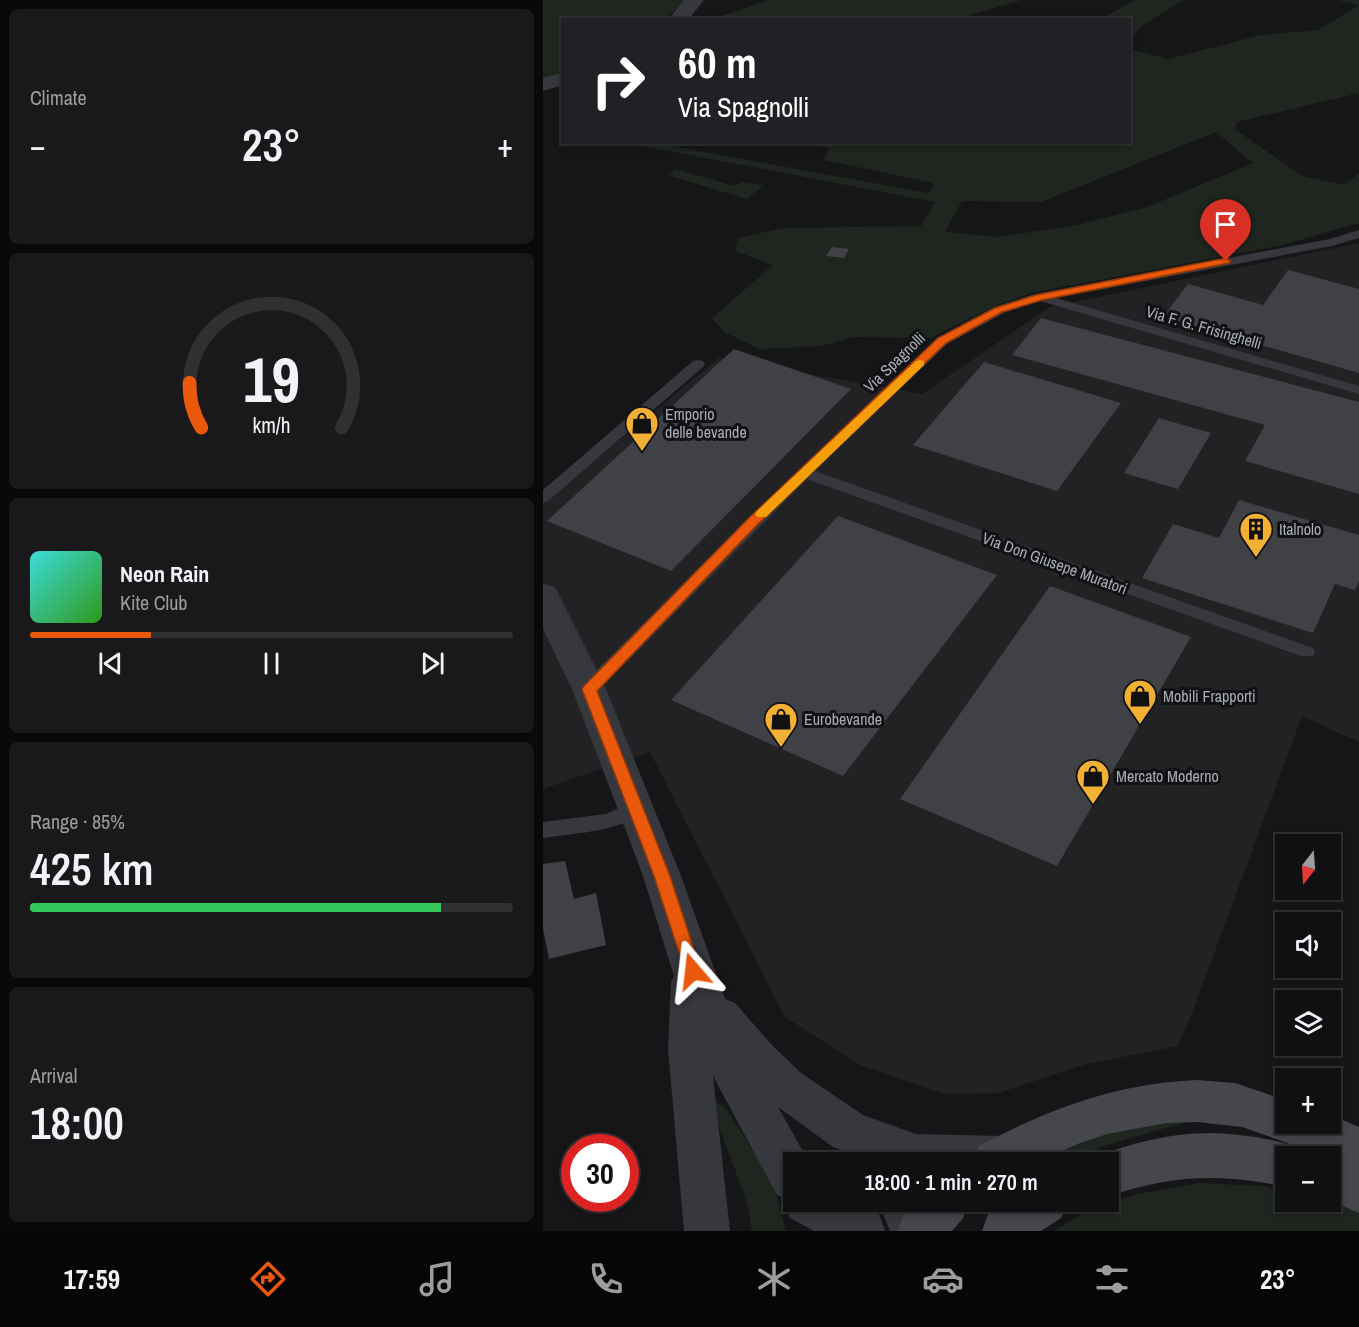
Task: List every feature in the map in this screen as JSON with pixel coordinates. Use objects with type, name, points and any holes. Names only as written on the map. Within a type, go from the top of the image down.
[{"type":"street","points":[[679,18],[694,0]]},
{"type":"street","points":[[543,85],[561,79]]},
{"type":"street","points":[[543,595],[589,689],[662,876],[693,971],[736,1078],[783,1158]]},
{"type":"street","points":[[693,971],[712,1006],[757,1059],[786,1087],[849,1132],[903,1152]]},
{"type":"street","points":[[693,971],[689,1049],[707,1231]]},
{"type":"street","points":[[1016,1152],[1083,1120],[1155,1103],[1230,1103],[1275,1118]]},
{"type":"street","points":[[838,1125],[861,1152]]},
{"type":"street","points":[[1325,1134],[1359,1150]]},
{"type":"street","points":[[1119,1171],[1166,1158],[1192,1156],[1226,1155],[1275,1163]]},
{"type":"street","points":[[1341,1182],[1359,1190]]},
{"type":"street","points":[[809,1212],[816,1231]]},
{"type":"street","points":[[825,1212],[862,1231]]},
{"type":"street","points":[[908,1212],[913,1231]]},
{"type":"street","points":[[921,1231],[938,1212]]},
{"type":"lane","name":"Via Spagnolli","points":[[589,689],[753,522],[942,340],[999,310],[1040,297],[1332,242],[1359,234]]},
{"type":"lane","name":"Via F. G. Frisinghelli","points":[[1040,297],[1359,390]]},
{"type":"lane","points":[[543,498],[698,364]]},
{"type":"lane","name":"Via Don Giusepe Muratori","points":[[804,473],[1307,652]]},
{"type":"lane","points":[[543,830],[609,821],[636,807]]},
{"type":"shaded area","points":[[543,0],[685,0],[667,18],[561,18],[561,71],[543,79]]},
{"type":"shaded area","points":[[769,0],[1021,0],[960,18],[716,18]]},
{"type":"shaded area","points":[[1135,0],[1183,0],[1139,28],[1131,40],[1131,18],[1103,18]]},
{"type":"shaded area","points":[[1338,0],[1359,0],[1359,5]]},
{"type":"shaded area","points":[[1359,5],[1359,93],[1237,122],[1235,129],[1302,176],[1345,185],[1359,173],[1359,223],[1282,245],[1031,293],[993,307],[931,338],[853,337],[822,346],[760,349],[724,332],[712,318],[773,265],[735,251],[738,238],[783,228],[921,226],[935,202],[632,144],[660,144],[929,193],[934,183],[823,160],[830,148],[811,144],[1131,144],[1131,49],[1168,59],[1261,35],[1318,30]],"holes":[[[1216,132],[1253,163],[1147,207],[1077,225],[997,237],[945,232],[962,201],[1041,202]]]},
{"type":"shaded area","points":[[676,169],[734,186],[742,182],[763,185],[747,199],[667,175]]},
{"type":"shaded area","points":[[1359,243],[1359,742],[1302,716],[1178,1046],[1086,1064],[998,1093],[944,1094],[860,1065],[785,1017],[650,752],[543,789],[543,503],[719,358],[922,394],[1050,307]]},
{"type":"shaded area","points":[[711,1099],[726,1108],[773,1183],[786,1231],[752,1231],[745,1198]]},
{"type":"shaded area","points":[[1201,1118],[1106,1145],[1091,1152],[1056,1152],[1097,1131]]},
{"type":"shaded area","points":[[1199,1183],[1263,1186],[1275,1189],[1275,1212],[1341,1212],[1341,1206],[1350,1208],[1359,1212],[1359,1231],[1053,1231],[1087,1212],[1119,1212],[1119,1200],[1138,1194]]},
{"type":"building","points":[[832,247],[849,249],[844,258],[826,256]]},
{"type":"building","points":[[1288,270],[1359,289],[1359,373],[1163,317],[1188,284],[1263,305]]},
{"type":"building","points":[[1041,318],[1359,402],[1359,494],[1245,461],[1265,425],[1012,355]]},
{"type":"building","points":[[734,349],[851,389],[671,571],[547,521]]},
{"type":"building","points":[[984,362],[1121,403],[1057,491],[913,445]]},
{"type":"building","points":[[1159,418],[1211,433],[1178,489],[1124,473]]},
{"type":"building","name":"Italnolo","points":[[1239,500],[1359,535],[1359,581],[1355,590],[1335,584],[1313,633],[1142,578],[1173,524],[1219,538]]},
{"type":"building","points":[[838,516],[997,575],[843,776],[671,700]]},
{"type":"building","points":[[1050,586],[1191,637],[1057,866],[900,799]]},
{"type":"building","points":[[565,861],[574,899],[596,893],[606,945],[549,959],[543,928],[543,864]]},
{"type":"slow traffic","points":[[761,514],[920,363]]},
{"type":"place","name":"Emporio delle bevande","points":[[642,452]]},
{"type":"place","name":"Italnolo","points":[[1256,558]]},
{"type":"place","name":"Mobili Frapporti","points":[[1140,725]]},
{"type":"place","name":"Eurobevande","points":[[781,748]]},
{"type":"place","name":"Mercato Moderno","points":[[1093,805]]},
{"type":"route","points":[[693,971],[662,876],[589,689],[753,522],[942,340],[999,310],[1040,297],[1226,261]]}]
